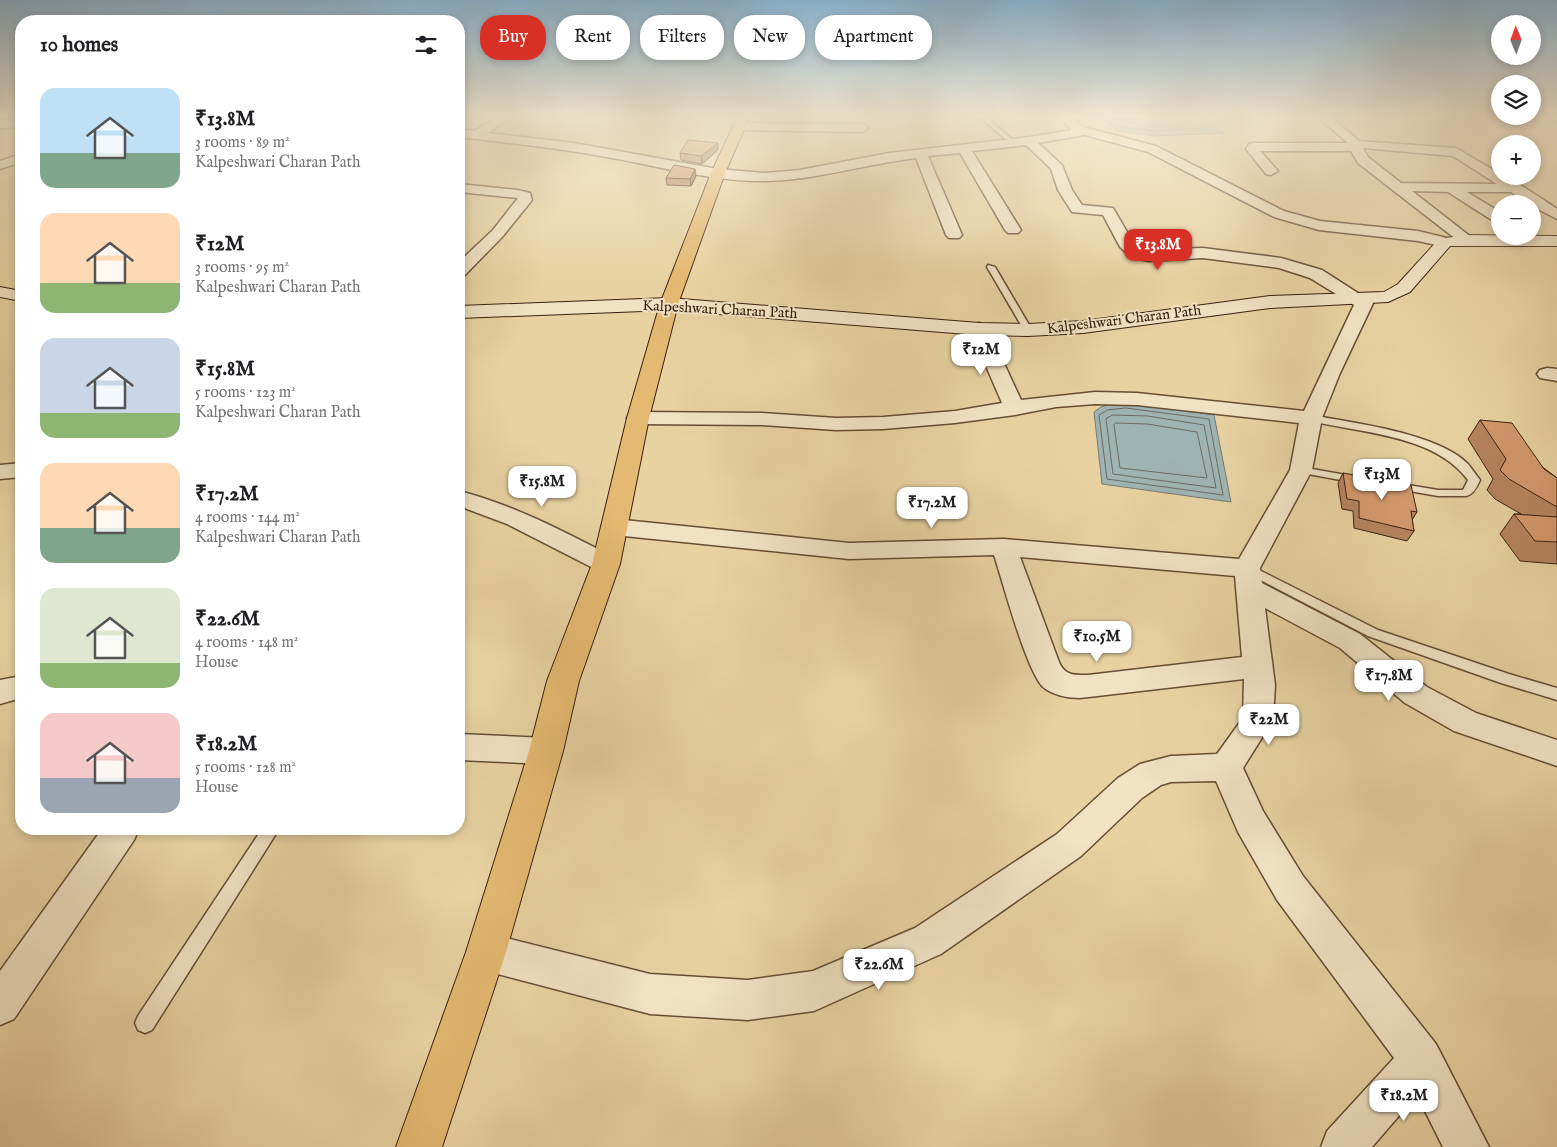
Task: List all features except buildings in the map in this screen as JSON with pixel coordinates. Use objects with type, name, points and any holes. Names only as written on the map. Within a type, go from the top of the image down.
[{"type":"main road","points":[[419,1147],[486,952],[546,751],[563,681],[606,564],[638,418],[669,304],[720,170]]},
{"type":"street","points":[[699,170],[747,176],[781,176],[820,170]]},
{"type":"street","points":[[927,170],[954,235]]},
{"type":"street","points":[[977,170],[1013,230]]},
{"type":"street","points":[[1058,170],[1065,190],[1078,209],[1108,212],[1128,247],[1137,254],[1155,256],[1203,253],[1281,263],[1316,274],[1362,300],[1311,418],[1301,470],[1248,578],[1260,685],[1258,720],[1226,767]]},
{"type":"street","points":[[1191,170],[1247,199],[1286,216],[1319,225],[1418,236],[1445,242],[1491,240]]},
{"type":"street","points":[[1375,170],[1466,240]]},
{"type":"street","points":[[1485,170],[1557,215]]},
{"type":"street","points":[[1397,187],[1520,191],[1549,194]]},
{"type":"street","points":[[1452,188],[1491,213]]},
{"type":"street","points":[[465,189],[518,194],[524,196],[526,200],[498,233],[465,265]]},
{"type":"street","points":[[1541,240],[1557,241]]},
{"type":"street","name":"Kalpeshwari Charan Path","points":[[465,312],[669,304],[979,329],[1028,330],[1083,327],[1270,302],[1362,300],[1388,297],[1404,288],[1445,242]]},
{"type":"street","points":[[0,292],[15,295]]},
{"type":"street","points":[[979,329],[1015,409]]},
{"type":"street","points":[[638,418],[762,419],[836,424],[883,423],[955,417],[1056,401],[1094,398],[1138,399],[1311,418]]},
{"type":"street","points":[[0,472],[15,471]]},
{"type":"street","points":[[465,500],[487,506],[521,520],[606,564]]},
{"type":"street","points":[[614,527],[849,551],[1004,547],[1248,578],[1350,641],[1416,694],[1466,722],[1557,753]]},
{"type":"street","points":[[1004,547],[1048,674],[1055,681],[1076,687],[1258,666]]},
{"type":"street","points":[[0,692],[15,688]]},
{"type":"street","points":[[465,747],[546,751]]},
{"type":"street","points":[[486,952],[650,994],[748,1000],[814,991],[928,941],[1069,845],[1130,788],[1152,774],[1171,769],[1226,767]]},
{"type":"street","points":[[1226,767],[1250,821],[1290,888],[1421,1059],[1467,1147]]},
{"type":"street","points":[[0,1005],[118,835]]},
{"type":"street","points":[[1343,1147],[1421,1059]]},
{"type":"lane","points":[[991,267],[1028,330]]},
{"type":"lane","points":[[1311,418],[1421,442],[1466,468],[1474,480],[1466,493],[1438,493],[1384,484]]},
{"type":"lane","points":[[1301,470],[1366,481]]},
{"type":"lane","points":[[1248,578],[1373,633],[1506,679],[1557,694]]},
{"type":"lane","points":[[145,1022],[268,835]]},
{"type":"water","points":[[1111,404],[1149,405],[1214,415],[1231,502],[1102,484],[1094,412],[1101,407]]}]
